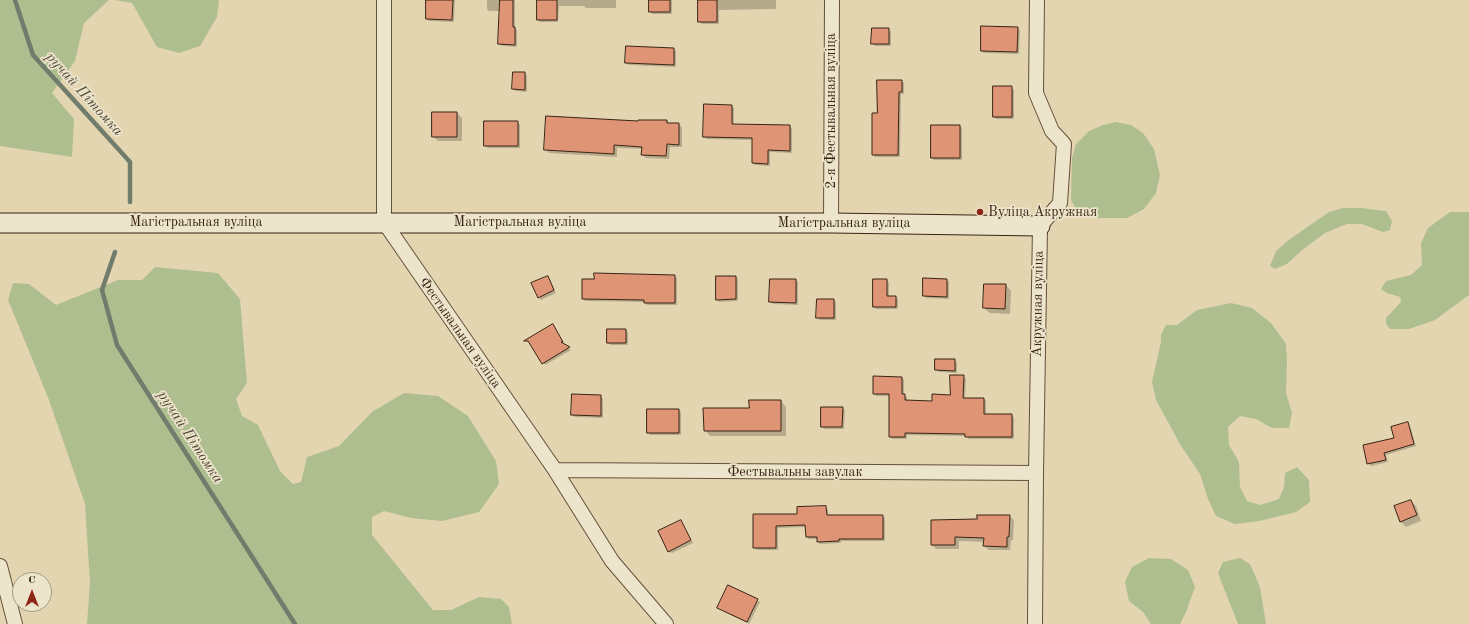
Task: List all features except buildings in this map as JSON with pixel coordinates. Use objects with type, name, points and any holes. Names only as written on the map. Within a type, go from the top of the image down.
[{"type":"street","points":[[384,0],[384,222]]},
{"type":"street","name":"2-я Фестывальная вуліца","points":[[831,223],[832,0]]},
{"type":"street","points":[[1037,0],[1036,92],[1052,130],[1064,144],[1060,203],[1040,226]]},
{"type":"street","name":"Фестывальная вуліца","points":[[384,222],[555,470],[612,561],[666,624]]},
{"type":"street","name":"Магістральная вуліца","points":[[0,223],[831,223],[1040,226]]},
{"type":"street","name":"Акружная вуліца","points":[[1035,624],[1040,226]]},
{"type":"street","name":"Фестывальны завулак","points":[[555,470],[1036,473]]},
{"type":"street","points":[[0,566],[15,624]]},
{"type":"green space","points":[[0,0],[109,0],[84,23],[75,61],[52,93],[74,119],[72,157],[0,146]]},
{"type":"green space","points":[[115,0],[219,1],[217,17],[200,46],[179,53],[157,47],[132,3]]},
{"type":"green space","points":[[1116,122],[1131,125],[1143,133],[1154,149],[1160,175],[1156,193],[1144,209],[1127,218],[1095,218],[1077,211],[1071,200],[1072,158],[1076,144],[1089,131],[1103,125]]},
{"type":"green space","points":[[1343,208],[1361,208],[1386,211],[1392,221],[1390,230],[1383,232],[1362,224],[1347,224],[1325,233],[1301,251],[1287,264],[1275,269],[1270,266],[1276,251],[1290,239],[1329,212]]},
{"type":"green space","points":[[1450,212],[1469,212],[1469,295],[1435,320],[1409,329],[1390,329],[1386,324],[1386,318],[1401,302],[1400,297],[1387,293],[1381,289],[1386,281],[1411,275],[1422,265],[1421,243],[1428,228]]},
{"type":"green space","points":[[155,267],[218,273],[240,299],[247,383],[236,399],[242,416],[258,425],[280,471],[293,484],[301,482],[307,457],[339,446],[372,412],[404,393],[438,396],[468,416],[496,461],[499,484],[479,512],[442,521],[411,518],[384,511],[372,517],[372,535],[433,610],[451,610],[479,597],[501,599],[509,607],[512,624],[87,624],[90,583],[85,504],[49,400],[8,300],[13,283],[29,284],[56,305],[118,280],[142,280]]},
{"type":"green space","points":[[1231,303],[1252,308],[1271,323],[1286,344],[1286,393],[1292,413],[1289,428],[1272,428],[1256,419],[1240,416],[1228,427],[1229,445],[1239,462],[1240,487],[1247,501],[1260,505],[1279,499],[1284,487],[1285,473],[1297,467],[1309,480],[1310,502],[1296,512],[1259,521],[1235,524],[1216,516],[1208,499],[1200,474],[1181,446],[1156,400],[1152,382],[1161,342],[1161,335],[1166,325],[1177,325],[1197,310]]},
{"type":"green space","points":[[1149,558],[1171,559],[1188,570],[1195,587],[1180,624],[1151,624],[1143,612],[1129,601],[1125,582],[1132,567]]},
{"type":"green space","points":[[1240,558],[1250,564],[1260,587],[1266,624],[1238,624],[1218,573],[1223,562]]},
{"type":"waterway","name":"ручай Пітомка","points":[[15,0],[33,55],[130,162],[130,202]]},
{"type":"waterway","name":"ручай Пітомка","points":[[115,252],[102,290],[117,345],[295,624]]},
{"type":"place","name":"Вуліца Акружная","points":[[980,212]]}]
